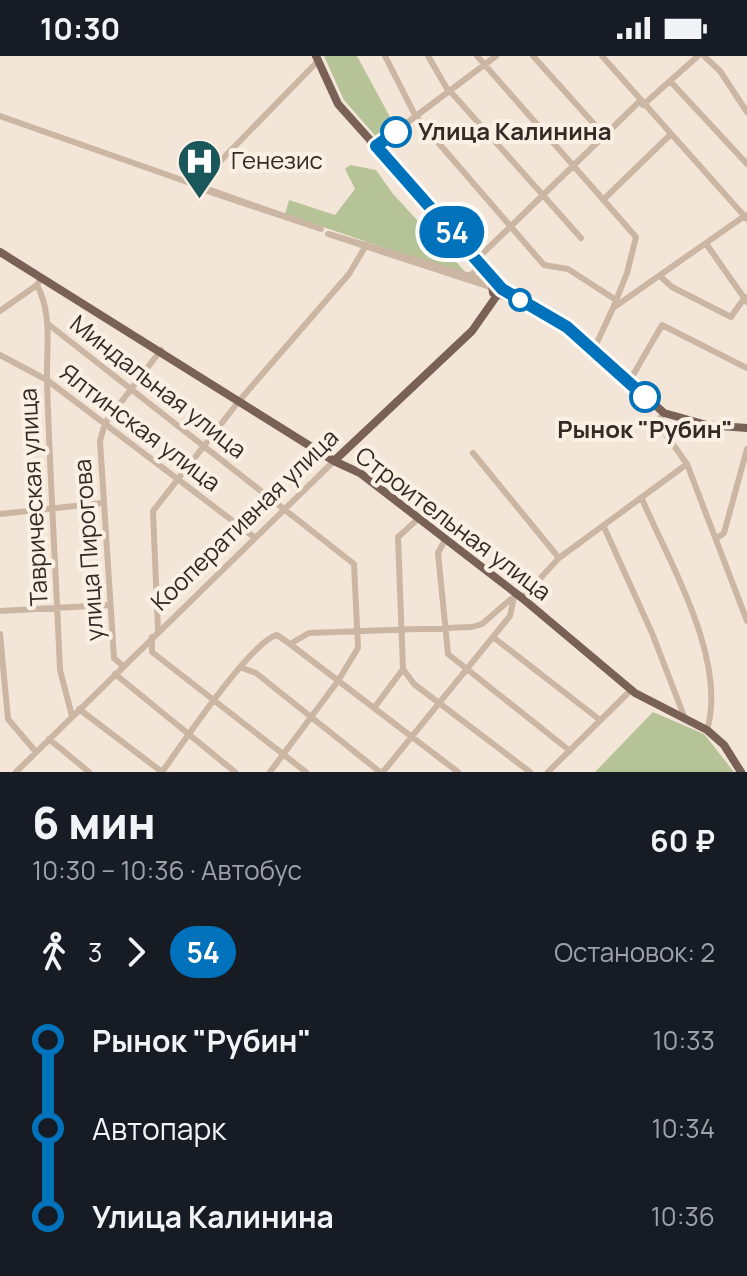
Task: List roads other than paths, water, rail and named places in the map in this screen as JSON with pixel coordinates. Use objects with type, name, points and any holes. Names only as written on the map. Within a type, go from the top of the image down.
[{"type":"main road","points":[[317,58],[338,104],[479,263],[496,288],[567,327],[664,413],[707,425],[747,428]]},
{"type":"main road","name":"Строительная улица","points":[[0,252],[39,282],[161,350],[334,461],[360,473],[632,689],[707,730],[724,745],[741,772]]},
{"type":"main road","name":"Кооперативная улица","points":[[334,461],[472,331],[487,313],[496,288]]},
{"type":"street","points":[[385,56],[416,117],[544,265],[568,269],[616,300]]},
{"type":"street","points":[[428,56],[450,91],[581,238]]},
{"type":"street","points":[[477,56],[636,237],[616,300],[594,349]]},
{"type":"street","points":[[376,146],[496,56]]},
{"type":"street","points":[[533,56],[603,134]]},
{"type":"street","points":[[602,56],[746,216],[613,308]]},
{"type":"street","points":[[467,278],[510,226],[572,163],[603,134],[701,56],[720,71],[747,112]]},
{"type":"street","points":[[198,184],[317,58]]},
{"type":"street","points":[[670,81],[747,164]]},
{"type":"street","points":[[0,116],[366,246],[496,288]]},
{"type":"street","points":[[603,200],[671,134]]},
{"type":"street","points":[[661,277],[672,287],[731,317],[746,300],[707,245]]},
{"type":"street","points":[[158,631],[153,511],[239,401],[349,274],[366,246]]},
{"type":"street","points":[[0,311],[39,282]]},
{"type":"street","name":"Таврическая улица","points":[[39,282],[48,324],[47,380],[60,670],[72,716]]},
{"type":"street","name":"Миндальная улица","points":[[48,324],[354,564],[359,630]]},
{"type":"street","points":[[629,382],[662,325],[747,368]]},
{"type":"street","name":"улица Пирогова","points":[[123,666],[114,658],[100,441],[105,423],[161,350]]},
{"type":"street","name":"Ялтинская улица","points":[[0,355],[47,380],[254,537]]},
{"type":"street","points":[[664,413],[657,422],[687,464],[744,606],[747,621]]},
{"type":"street","points":[[717,538],[724,533],[747,449]]},
{"type":"street","points":[[473,453],[559,558]]},
{"type":"street","name":"Кооперативная улица","points":[[16,772],[334,461]]},
{"type":"street","points":[[290,644],[309,633],[446,629],[482,624],[559,558],[687,464]]},
{"type":"street","points":[[642,499],[689,607],[711,671],[707,730]]},
{"type":"street","points":[[0,514],[103,503]]},
{"type":"street","points":[[418,519],[398,537],[403,669],[414,684],[530,772]]},
{"type":"street","points":[[604,527],[652,633],[684,716]]},
{"type":"street","points":[[445,540],[438,553],[448,654],[570,751]]},
{"type":"street","points":[[738,592],[747,594],[744,606]]},
{"type":"street","points":[[242,668],[256,673],[381,772],[510,616],[517,597]]},
{"type":"street","points":[[0,611],[109,605]]},
{"type":"street","points":[[270,772],[354,656],[359,630]]},
{"type":"street","points":[[0,634],[8,719],[36,752]]},
{"type":"street","points":[[79,709],[162,772],[251,654],[271,636],[277,635],[458,772]]},
{"type":"street","points":[[152,637],[152,652],[306,772]]},
{"type":"street","points":[[493,637],[600,720]]},
{"type":"street","points":[[374,708],[403,669]]},
{"type":"street","points":[[115,674],[188,737],[235,772]]},
{"type":"street","points":[[548,772],[632,689]]},
{"type":"street","points":[[49,739],[89,772]]},
{"type":"place","name":"Улица Калинина","points":[[396,132]]},
{"type":"place","name":"Генезис","points":[[200,200]]},
{"type":"place","name":"Рынок \"Рубин\"","points":[[645,397]]}]
